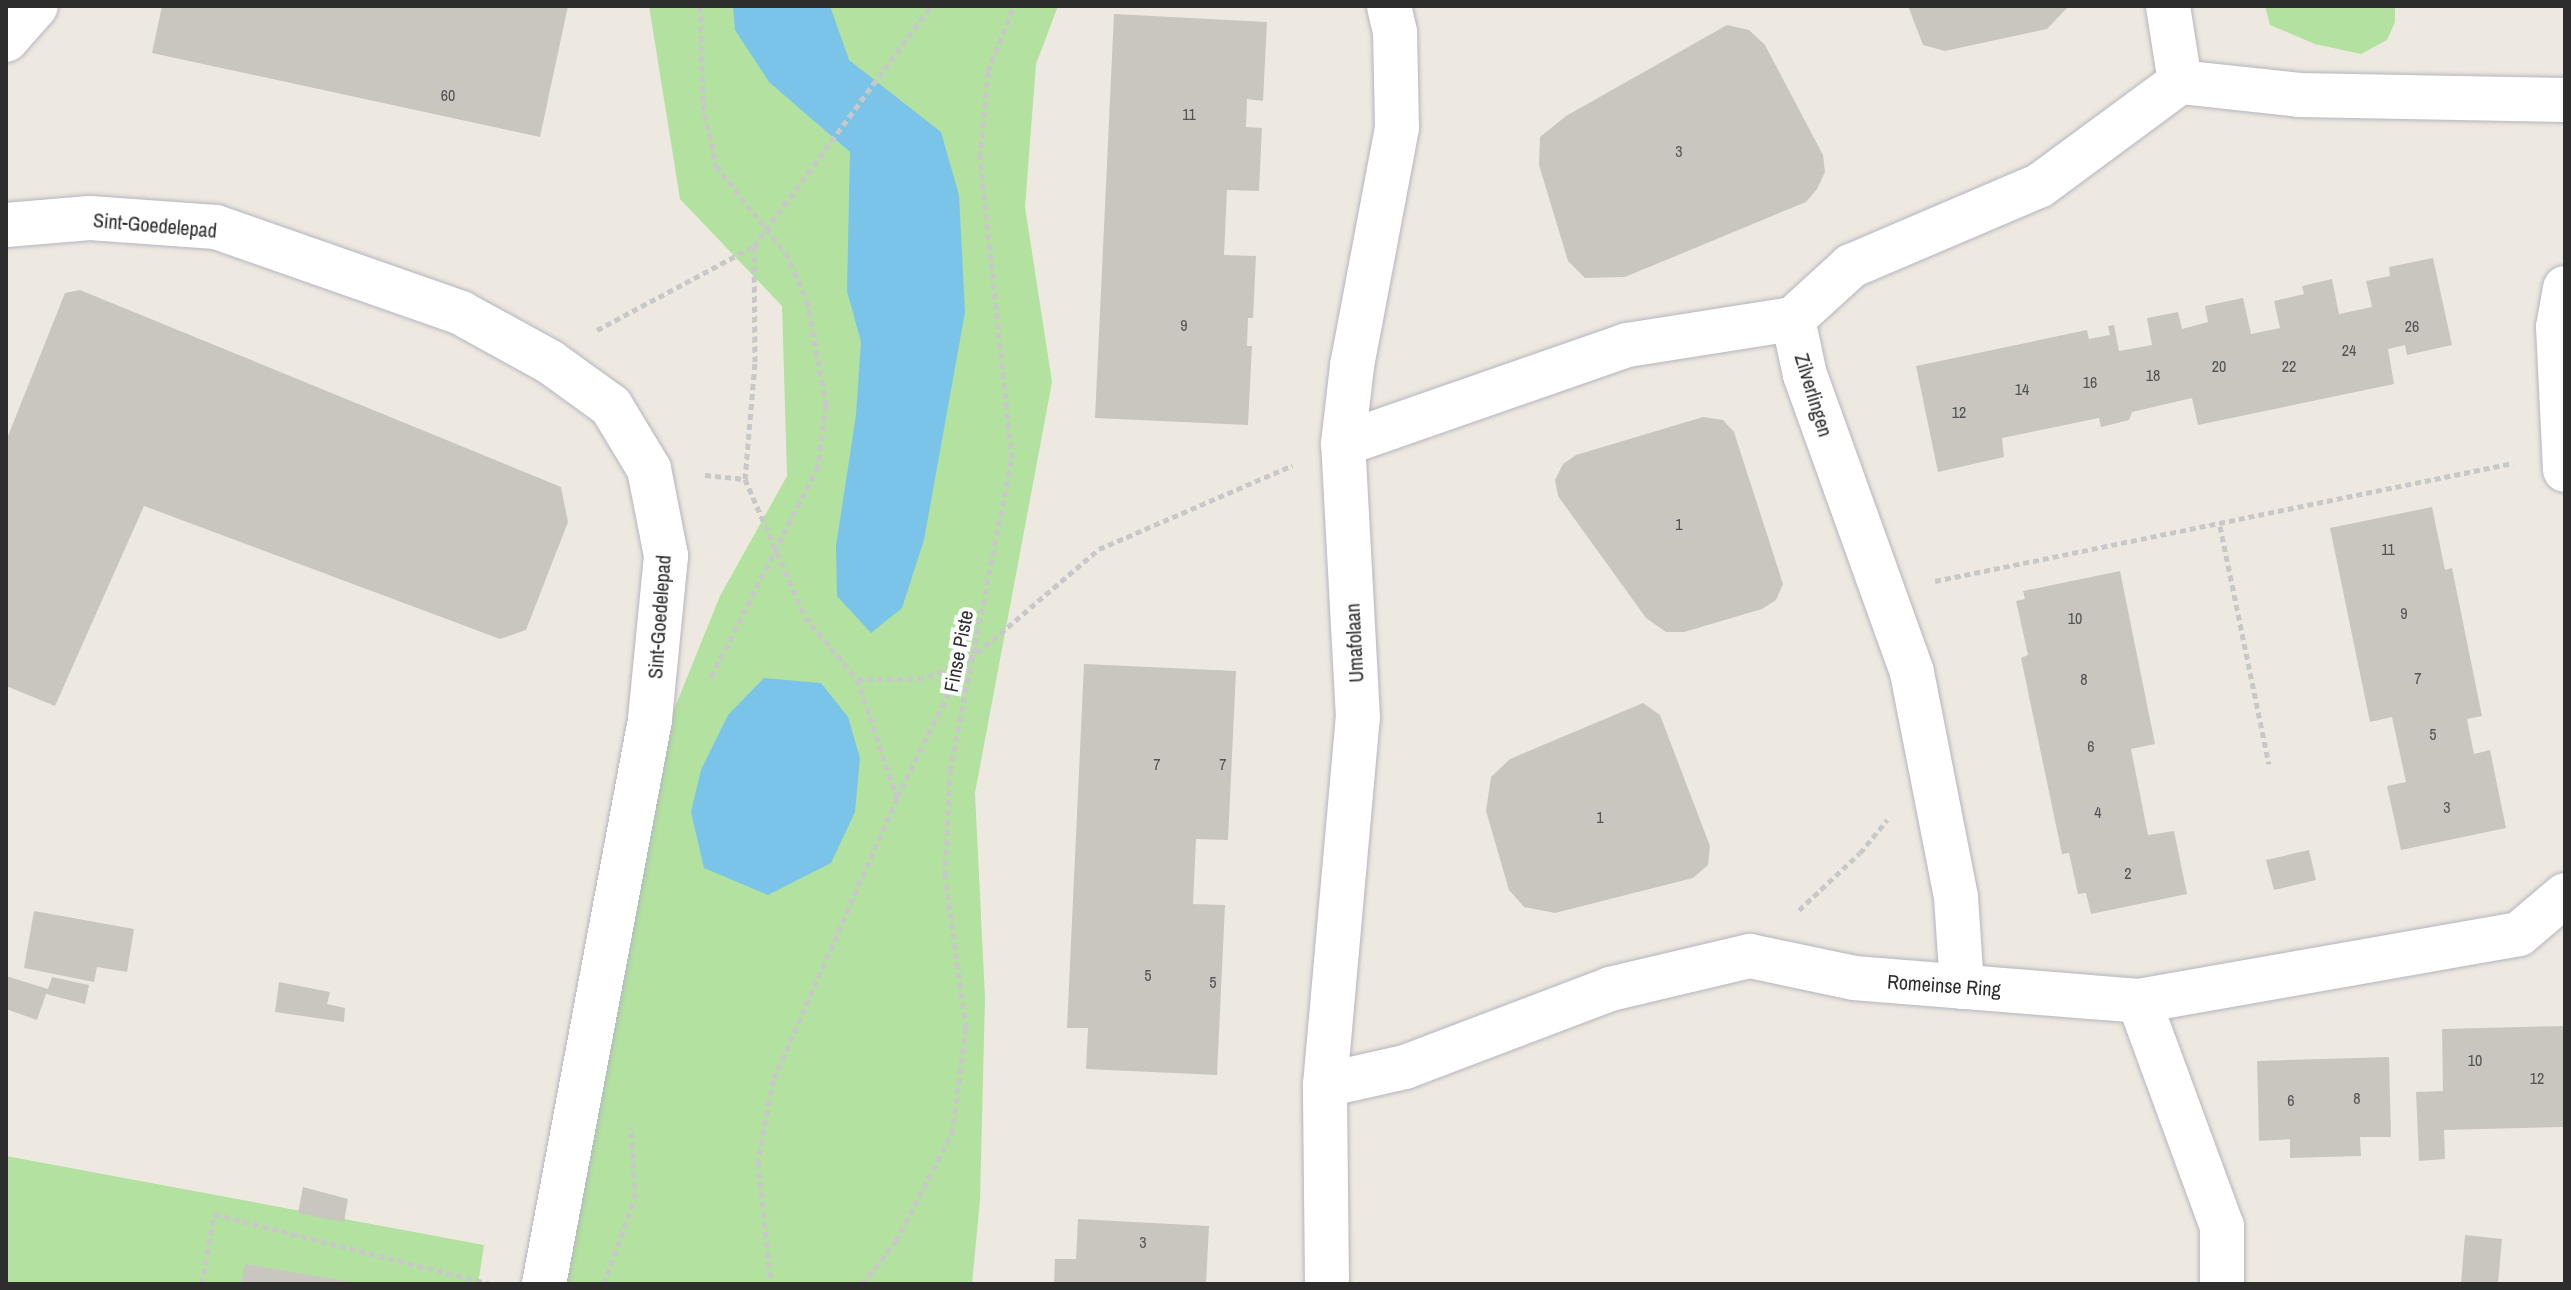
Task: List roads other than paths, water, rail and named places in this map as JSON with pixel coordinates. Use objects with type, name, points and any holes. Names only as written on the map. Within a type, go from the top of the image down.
[{"type":"street","points":[[6,40],[36,6]]},
{"type":"street","name":"Umafolaan","points":[[1327,1284],[1325,1085],[1358,718],[1343,444],[1352,366],[1397,127],[1395,32],[1389,6]]},
{"type":"street","points":[[2168,6],[2180,82]]},
{"type":"street","points":[[1343,444],[1627,345],[1793,319],[1851,266],[2039,186],[2180,82],[2299,95],[2565,100]]},
{"type":"street","name":"Sint-Goedelepad","points":[[6,225],[90,218],[216,227],[461,313],[550,362],[611,406],[649,469],[666,556],[650,720],[544,1284]]},
{"type":"street","points":[[2565,288],[2558,327],[2565,470]]},
{"type":"street","name":"Zilverlingen","points":[[1793,319],[1805,375],[1912,672],[1927,769],[1956,897],[1962,987]]},
{"type":"street","name":"Romeinse Ring","points":[[1325,1085],[1405,1067],[1610,989],[1750,956],[1854,978],[2139,1001],[2519,934],[2565,895]]},
{"type":"street","points":[[2139,1001],[2222,1226],[2222,1284]]},
{"type":"water","points":[[733,6],[830,6],[849,60],[941,132],[959,195],[965,312],[924,540],[902,608],[871,633],[837,596],[836,546],[856,415],[861,342],[847,291],[850,152],[769,82],[735,30]]},
{"type":"water","points":[[764,678],[821,683],[848,717],[860,758],[855,812],[831,863],[768,895],[704,868],[691,812],[701,770],[728,715]]}]
